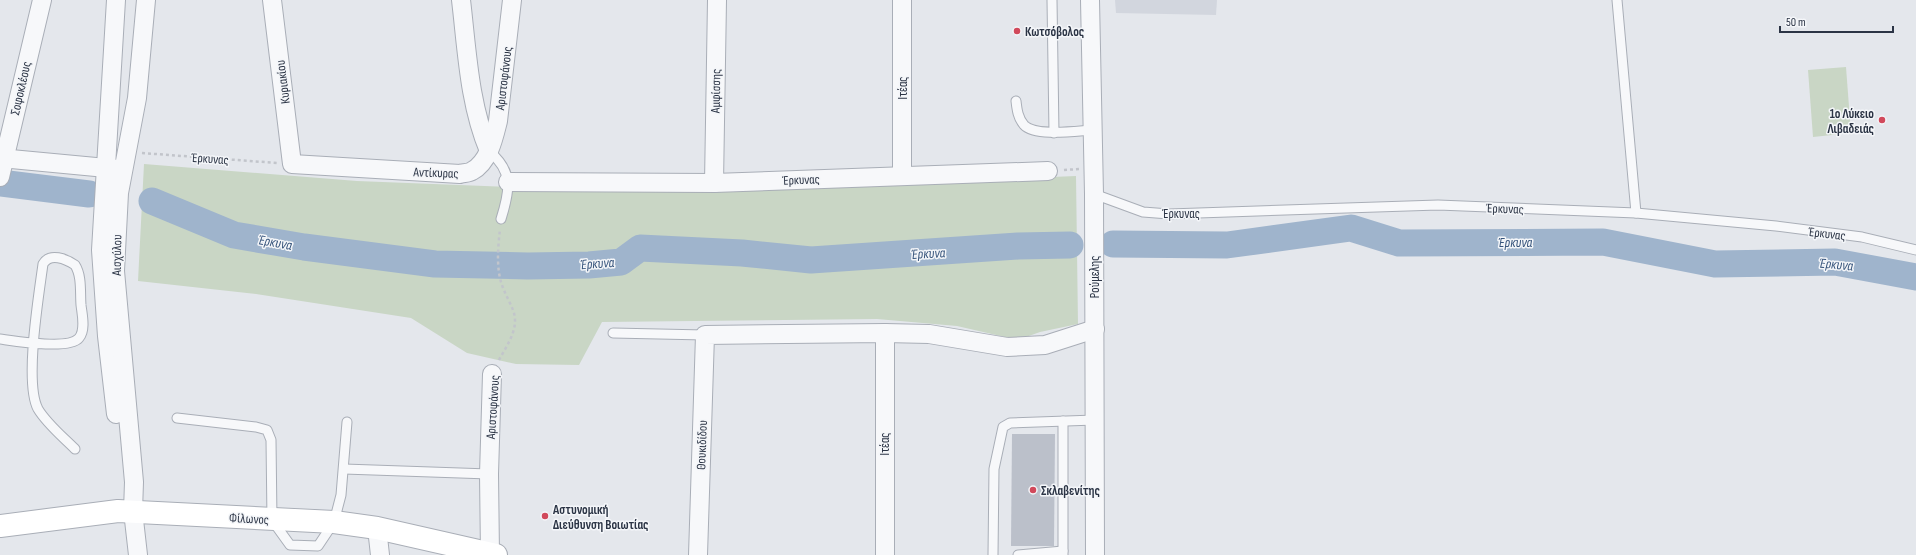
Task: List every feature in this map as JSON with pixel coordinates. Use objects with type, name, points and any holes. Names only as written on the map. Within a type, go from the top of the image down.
[{"type":"main road","name":"Φίλωνος","points":[[0,526],[103,512],[134,511],[272,520],[334,522],[377,528],[492,555]]},
{"type":"street","name":"Σοφοκλέους","points":[[0,177],[2,158],[42,0]]},
{"type":"street","name":"Αισχύλου","points":[[116,0],[101,250],[106,336],[125,483],[134,511]]},
{"type":"street","name":"Αισχύλου","points":[[138,555],[134,511],[134,482],[115,271],[117,215],[137,98],[146,0]]},
{"type":"street","name":"Κυριακίου","points":[[272,0],[292,164]]},
{"type":"street","points":[[461,0],[473,97],[480,130],[489,151]]},
{"type":"street","name":"Αριστοφάνους","points":[[489,151],[498,121],[512,0]]},
{"type":"street","name":"Αμφίσσης","points":[[714,182],[717,0]]},
{"type":"street","name":"Ιτέας","points":[[902,0],[902,175]]},
{"type":"street","name":"Ρούμελης","points":[[1090,0],[1094,194],[1095,555]]},
{"type":"street","name":"Αντίκυρας","points":[[292,164],[460,174],[472,172],[481,164],[489,151]]},
{"type":"street","points":[[2,158],[124,170]]},
{"type":"street","name":"Έρκυνας","points":[[508,182],[714,182],[1048,171]]},
{"type":"street","points":[[705,335],[885,332],[929,334],[1007,347],[1045,345],[1095,329]]},
{"type":"street","name":"Ιτέας","points":[[885,332],[885,555]]},
{"type":"street","name":"Θουκιδίδου","points":[[698,555],[705,335]]},
{"type":"street","name":"Αριστοφάνους","points":[[492,374],[489,474],[492,555]]},
{"type":"street","points":[[377,528],[380,555]]},
{"type":"lane","points":[[1052,0],[1054,133]]},
{"type":"lane","points":[[1617,0],[1636,213]]},
{"type":"lane","points":[[1016,101],[1019,117],[1024,126],[1034,130],[1054,133],[1092,130]]},
{"type":"lane","points":[[489,151],[500,160],[505,169],[508,182],[506,203],[501,219]]},
{"type":"lane","name":"Έρκυνας","points":[[1094,194],[1143,212],[1169,214],[1438,205],[1636,213],[1776,226],[1862,237],[1916,250]]},
{"type":"lane","points":[[0,339],[33,343],[71,343],[78,339],[82,334],[79,275],[76,265],[54,257],[45,260],[43,264],[33,343],[34,388],[38,408],[75,449]]},
{"type":"lane","points":[[613,332],[705,335]]},
{"type":"lane","points":[[177,418],[256,427],[267,430],[271,440],[272,520]]},
{"type":"lane","points":[[993,555],[994,469],[1003,427],[1010,423],[1095,420]]},
{"type":"lane","points":[[1018,555],[1063,553],[1063,421]]},
{"type":"lane","points":[[334,522],[341,495],[347,422]]},
{"type":"lane","points":[[344,469],[489,474]]},
{"type":"path","name":"Έρκυνας","points":[[128,152],[292,164]]},
{"type":"path","points":[[1048,171],[1093,168]]},
{"type":"path","name":"Αριστοφάνους","points":[[492,374],[509,343],[514,330],[514,313],[502,286],[499,272],[499,242]]},
{"type":"shaded area","points":[[1115,0],[1217,0],[1216,15],[1116,13]]},
{"type":"green space","points":[[1846,67],[1851,133],[1813,137],[1808,70]]},
{"type":"green space","points":[[144,164],[357,181],[563,189],[891,184],[1076,176],[1078,324],[1040,332],[1026,337],[1005,337],[957,326],[877,319],[602,322],[579,365],[516,364],[467,353],[411,318],[256,294],[138,281]]},
{"type":"building","name":"Σκλαβενίτης","points":[[1012,434],[1055,434],[1054,546],[1011,546]]},
{"type":"waterway","name":"Έρκυνα","points":[[0,183],[89,194]]},
{"type":"waterway","name":"Έρκυνα","points":[[152,201],[234,235],[304,247],[435,264],[528,266],[589,265],[621,262],[640,248],[742,253],[811,260],[1018,246],[1070,245]]},
{"type":"waterway","name":"Έρκυνα","points":[[1113,244],[1227,245],[1351,228],[1399,243],[1603,242],[1715,264],[1835,262],[1916,277]]},
{"type":"place","name":"Κωτσόβολος","points":[[1017,31]]},
{"type":"place","name":"1ο Λύκειο Λιβαδειάς","points":[[1882,120]]},
{"type":"place","name":"Σκλαβενίτης","points":[[1033,490]]},
{"type":"place","name":"Αστυνομική Διεύθυνση Βοιωτίας","points":[[545,516]]}]
